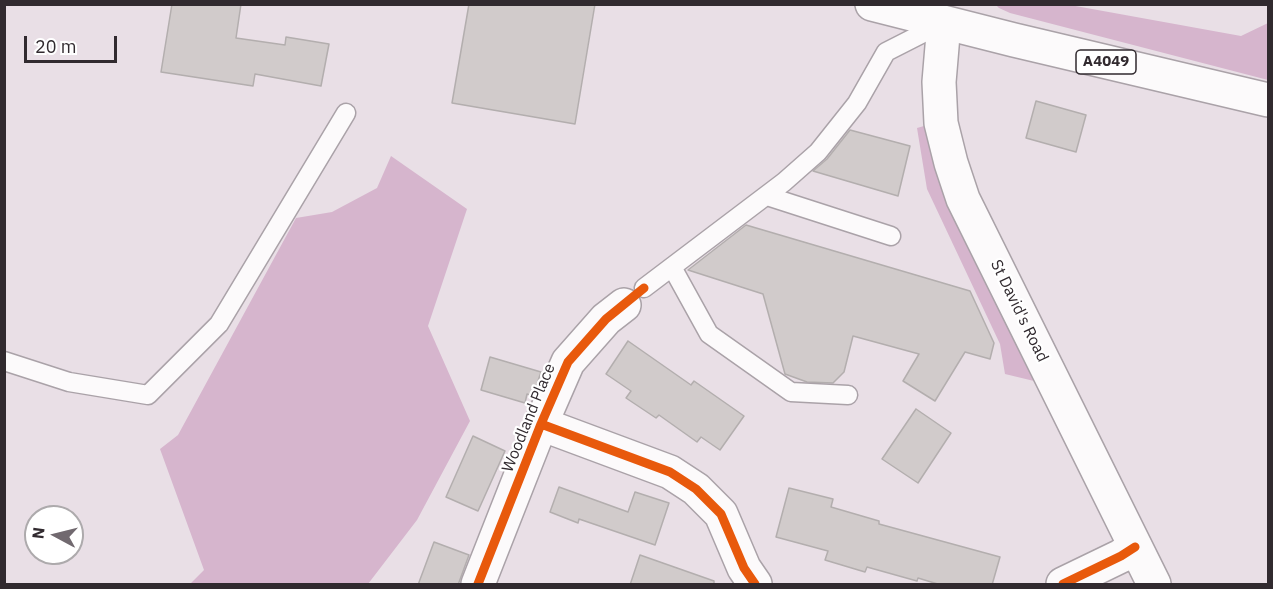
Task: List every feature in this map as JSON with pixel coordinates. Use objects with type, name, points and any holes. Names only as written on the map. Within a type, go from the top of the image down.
[{"type":"main road","name":"A4049","points":[[872,4],[1269,100]]},
{"type":"main road","name":"St David's Road","points":[[944,23],[939,93],[941,123],[963,199],[1154,585]]},
{"type":"main road","name":"Woodland Place","points":[[478,585],[541,424],[568,362],[606,319],[634,296]]},
{"type":"main road","points":[[541,424],[670,472],[696,489],[721,514],[744,568],[755,585]]},
{"type":"main road","points":[[1063,585],[1135,547]]},
{"type":"lane","name":"Woodland Place","points":[[634,296],[767,196],[818,153],[858,103],[886,52],[944,23]]},
{"type":"lane","points":[[4,361],[69,382],[148,395],[219,324],[346,113]]},
{"type":"lane","points":[[767,196],[891,236]]},
{"type":"lane","points":[[672,267],[709,334],[791,392],[848,394]]},
{"type":"shaded area","points":[[996,5],[1070,5],[1241,36],[1268,23],[1268,80],[1010,13]]},
{"type":"shaded area","points":[[924,126],[934,164],[949,205],[1034,381],[1005,374],[1000,344],[927,189],[917,128]]},
{"type":"shaded area","points":[[391,156],[467,209],[428,326],[470,421],[417,520],[368,584],[190,584],[204,570],[160,449],[178,435],[296,218],[332,212],[377,188]]},
{"type":"building","points":[[172,4],[241,4],[236,38],[285,45],[286,37],[329,44],[321,86],[255,74],[253,86],[161,72]]},
{"type":"building","points":[[469,4],[595,4],[575,124],[452,103]]},
{"type":"building","points":[[1036,101],[1086,115],[1076,152],[1026,138]]},
{"type":"building","points":[[850,130],[910,146],[898,196],[813,171],[827,159]]},
{"type":"building","points":[[746,225],[970,291],[994,343],[990,359],[965,352],[935,401],[903,381],[919,354],[853,336],[844,372],[833,383],[807,382],[785,374],[763,294],[688,270]]},
{"type":"building","points":[[628,341],[691,385],[694,381],[744,416],[720,450],[701,437],[697,442],[659,415],[656,418],[626,398],[631,391],[606,374]]},
{"type":"building","points":[[490,357],[541,372],[533,396],[527,394],[525,403],[481,390]]},
{"type":"building","points":[[916,409],[951,433],[918,483],[882,459]]},
{"type":"building","points":[[473,436],[505,451],[478,511],[446,497]]},
{"type":"building","points":[[559,487],[628,512],[635,492],[669,503],[655,545],[579,519],[578,523],[550,512]]},
{"type":"building","points":[[789,488],[833,499],[831,507],[879,521],[879,524],[1000,557],[992,585],[941,585],[867,567],[865,572],[825,560],[828,551],[776,537]]},
{"type":"building","points":[[434,542],[469,555],[458,585],[418,585]]},
{"type":"building","points":[[640,555],[714,581],[714,585],[630,585]]},
{"type":"cycle path","points":[[478,584],[568,362],[606,319],[644,288]]},
{"type":"cycle path","points":[[541,424],[670,472],[696,489],[721,514],[744,568],[755,584]]},
{"type":"cycle path","points":[[1063,584],[1135,547]]}]
